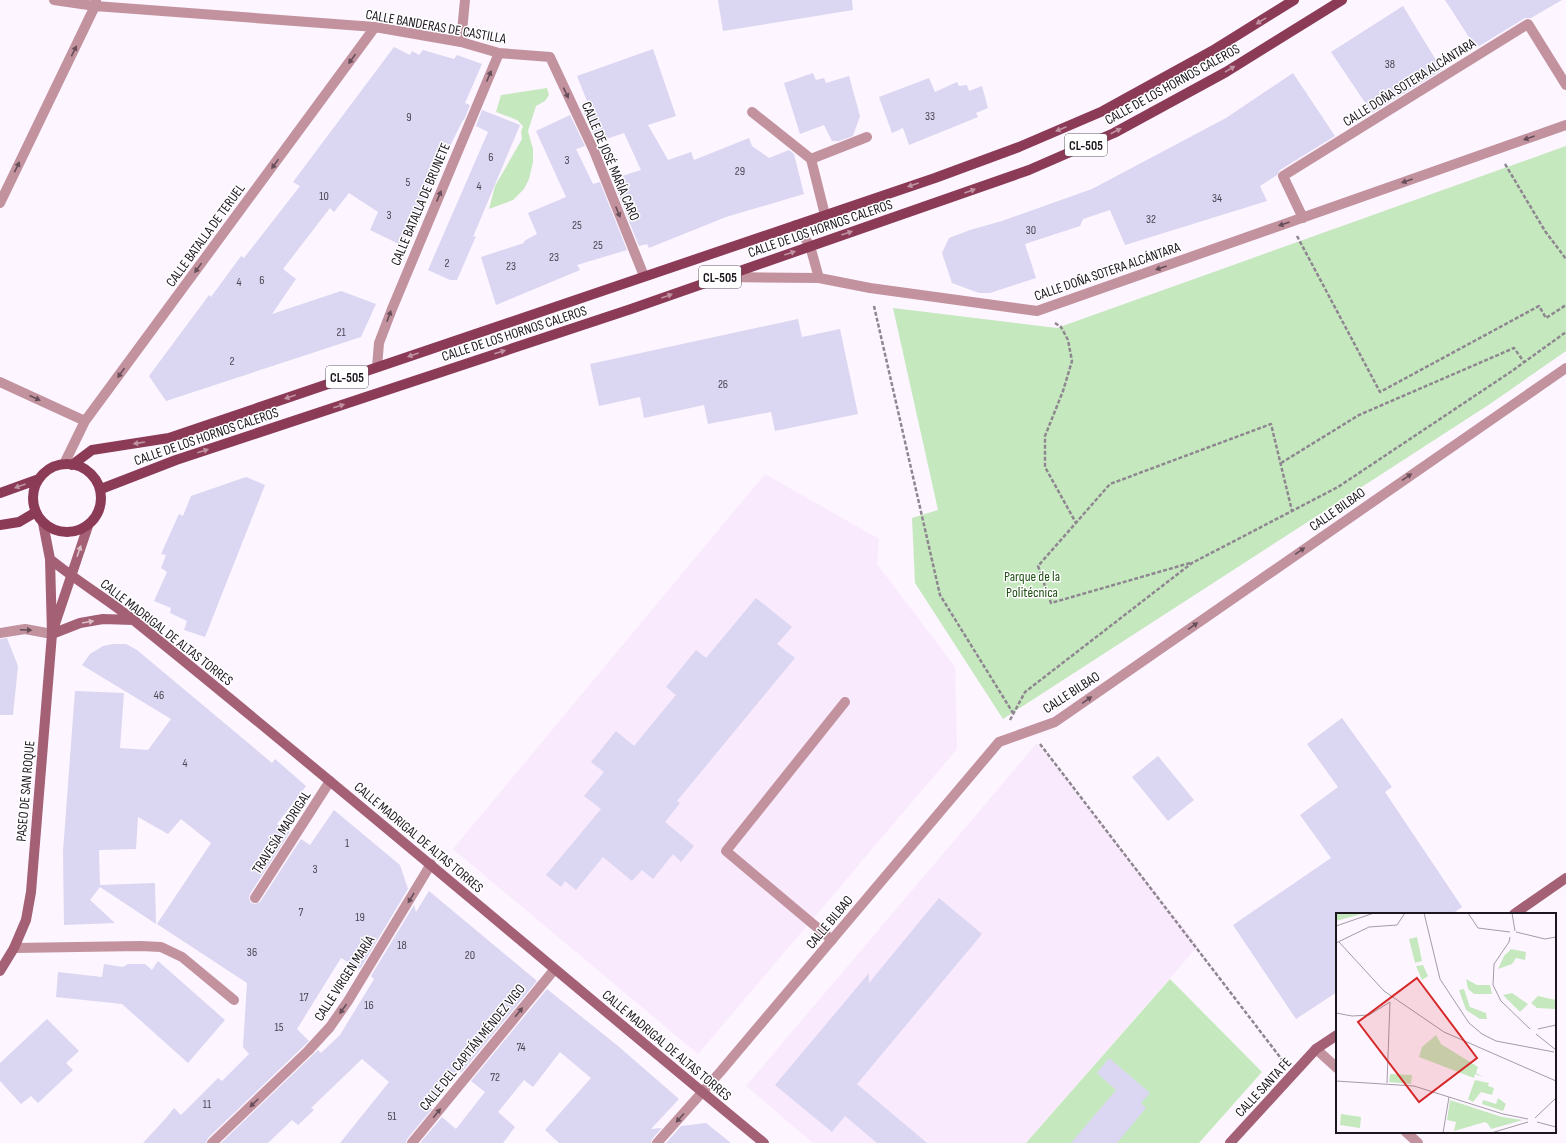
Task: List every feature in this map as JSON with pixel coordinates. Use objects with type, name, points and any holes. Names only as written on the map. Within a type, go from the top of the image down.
[{"type":"main road","name":"CALLE DE LOS HORNOS CALEROS","points":[[68,464],[92,450],[169,438],[935,178],[1020,147],[1104,111],[1212,51],[1294,0]]},
{"type":"main road","name":"CALLE DE LOS HORNOS CALEROS","points":[[100,489],[176,460],[631,309],[1029,170],[1114,133],[1226,72],[1342,0]]},
{"type":"main road","points":[[40,479],[34,495],[36,512],[43,523],[57,531],[73,532],[88,526],[97,515],[101,502],[100,489],[90,472],[68,464]]},
{"type":"main road","name":"CL-505","points":[[0,493],[40,479],[50,469],[68,464]]},
{"type":"main road","points":[[0,525],[19,522],[36,512]]},
{"type":"street","name":"CALLE BANDERAS DE CASTILLA","points":[[54,0],[375,28],[461,42],[499,53],[550,57]]},
{"type":"street","points":[[461,42],[465,0]]},
{"type":"street","points":[[0,203],[96,3]]},
{"type":"street","name":"CALLE DOÑA SOTERA ALCÁNTARA","points":[[1302,218],[1283,176],[1528,24],[1566,84]]},
{"type":"street","name":"CALLE BATALLA DE TERUEL","points":[[68,464],[85,421],[375,28]]},
{"type":"street","name":"CALLE BATALLA DE BRUNETE","points":[[377,367],[379,344],[392,309],[499,53]]},
{"type":"street","name":"CALLE DE JOSÉ MARÍA CARO","points":[[550,57],[594,151],[644,276]]},
{"type":"street","points":[[752,112],[811,160],[867,137]]},
{"type":"street","name":"CALLE DOÑA SOTERA ALCÁNTARA","points":[[721,277],[820,278],[870,288],[1037,312],[1566,125]]},
{"type":"street","name":"CALLE DE LOS HORNOS CALEROS","points":[[811,160],[825,215]]},
{"type":"street","points":[[796,225],[810,246],[820,278]]},
{"type":"street","name":"CALLE BILBAO","points":[[657,1143],[703,1092],[998,742],[1055,722],[1566,368]]},
{"type":"street","points":[[0,382],[85,421]]},
{"type":"street","name":"PASEO DE SAN ROQUE","points":[[0,971],[14,948],[26,920],[31,892],[52,634],[50,559],[43,523]]},
{"type":"street","name":"PASEO DE SAN ROQUE","points":[[52,634],[88,526]]},
{"type":"street","name":"CALLE MADRIGAL DE ALTAS TORRES","points":[[50,559],[71,576],[133,620],[330,781],[431,864],[554,970],[764,1143]]},
{"type":"street","points":[[0,633],[25,629],[52,634],[80,623],[103,619],[133,620]]},
{"type":"street","points":[[832,940],[726,851],[845,702]]},
{"type":"street","name":"TRAVESÍA MADRIGAL","points":[[255,898],[330,781]]},
{"type":"street","name":"CALLE VIRGEN MARÍA","points":[[212,1143],[308,1051],[330,1027],[348,1001],[431,864]]},
{"type":"street","points":[[1515,913],[1566,878]]},
{"type":"street","points":[[14,948],[161,947],[182,957],[234,1000]]},
{"type":"street","name":"CALLE DEL CAPITÁN MÉNDEZ VIGO","points":[[412,1143],[554,970]]},
{"type":"street","name":"CALLE SANTA FE","points":[[1230,1143],[1294,1075],[1316,1049],[1336,1036]]},
{"type":"street","points":[[1316,1049],[1336,1067]]},
{"type":"street","points":[[1407,1133],[1418,1143]]},
{"type":"path","points":[[1504,162],[1544,231],[1566,259]]},
{"type":"path","points":[[1297,235],[1380,392],[1539,306],[1546,318],[1566,305]]},
{"type":"path","points":[[870,288],[940,595],[1014,713]]},
{"type":"path","points":[[1054,323],[1061,327],[1068,340],[1072,361],[1063,391],[1045,436],[1045,467],[1076,523]]},
{"type":"path","points":[[998,742],[1025,692],[1192,563],[1338,487],[1566,332]]},
{"type":"path","points":[[1280,463],[1359,414],[1514,348],[1524,362]]},
{"type":"path","points":[[1192,563],[1051,603],[1038,566],[1110,484],[1271,424],[1292,511]]},
{"type":"path","points":[[1030,731],[1294,1075]]},
{"type":"shaded area","points":[[765,474],[879,539],[877,564],[955,667],[957,749],[698,1054],[453,849]]},
{"type":"shaded area","points":[[1037,743],[1198,946],[1026,1143],[813,1143],[746,1086]]},
{"type":"green space","points":[[547,88],[549,95],[545,101],[536,106],[528,131],[533,149],[533,162],[529,179],[524,189],[513,200],[489,209],[495,186],[522,139],[521,132],[523,126],[517,120],[496,112],[501,95]]},
{"type":"green space","name":"Parque de la Politécnica","points":[[1566,146],[1566,351],[1490,404],[1003,719],[915,583],[912,518],[938,510],[893,308],[1057,328]]},
{"type":"green space","points":[[1170,979],[1262,1072],[1199,1143],[1026,1143]]},
{"type":"building","points":[[718,0],[852,0],[853,10],[723,31]]},
{"type":"building","points":[[1445,0],[1562,0],[1531,18],[1525,18],[1476,48]]},
{"type":"building","points":[[1403,6],[1442,70],[1372,113],[1331,52]]},
{"type":"building","points":[[394,47],[410,55],[412,51],[419,55],[423,50],[454,59],[457,55],[482,64],[465,103],[470,105],[464,120],[401,245],[370,230],[378,212],[349,193],[334,212],[330,208],[283,269],[296,279],[272,314],[341,291],[376,304],[361,337],[166,401],[149,376],[209,295],[211,297],[241,256],[244,258],[300,186],[293,182]]},
{"type":"building","points":[[653,49],[676,116],[648,125],[668,160],[691,152],[694,160],[749,138],[752,146],[769,158],[789,150],[794,154],[804,194],[726,217],[649,248],[647,244],[639,246],[612,179],[641,170],[624,133],[597,142],[582,109],[589,106],[577,76]]},
{"type":"building","points":[[813,73],[816,80],[824,78],[826,83],[849,76],[860,116],[853,136],[839,141],[832,141],[824,125],[800,134],[784,83]]},
{"type":"building","points":[[1293,73],[1335,136],[1280,170],[1277,175],[1260,186],[1267,201],[1125,245],[1110,210],[1083,219],[1080,226],[1025,244],[1036,278],[990,293],[979,293],[952,283],[942,253],[949,238],[1092,189],[1226,118]]},
{"type":"building","points":[[929,78],[935,92],[957,82],[959,86],[967,85],[969,91],[982,86],[988,108],[976,113],[978,117],[909,145],[903,128],[892,133],[879,97]]},
{"type":"building","points":[[482,110],[520,125],[473,237],[476,236],[457,280],[450,280],[428,270],[488,132],[476,126]]},
{"type":"building","points":[[570,115],[585,146],[576,149],[593,184],[600,182],[627,250],[577,265],[580,270],[496,305],[481,257],[524,243],[524,241],[537,234],[528,213],[566,197],[536,131]]},
{"type":"building","points":[[798,319],[802,337],[840,329],[858,414],[775,431],[771,412],[708,424],[704,405],[644,418],[640,397],[599,406],[590,364]]},
{"type":"building","points":[[246,477],[265,485],[205,637],[184,630],[187,621],[170,613],[171,608],[154,601],[167,572],[161,568],[166,555],[161,554],[179,514],[183,516],[191,496]]},
{"type":"building","points":[[756,598],[792,627],[777,644],[795,658],[677,801],[680,803],[665,822],[694,846],[681,862],[673,854],[653,879],[642,870],[632,881],[603,857],[576,890],[565,881],[561,887],[546,875],[601,809],[584,796],[604,772],[591,762],[616,731],[634,746],[676,695],[666,687],[696,650],[706,658]]},
{"type":"building","points":[[7,638],[18,666],[13,715],[0,715],[0,639]]},
{"type":"building","points":[[126,644],[137,650],[272,763],[275,759],[306,786],[277,824],[290,832],[250,894],[249,898],[251,903],[255,904],[260,902],[301,839],[310,845],[334,810],[400,865],[408,889],[360,969],[341,958],[297,1029],[309,1041],[208,1138],[206,1143],[143,1143],[174,1108],[181,1115],[218,1078],[222,1081],[249,1054],[243,1047],[247,983],[157,924],[211,843],[181,819],[168,834],[138,817],[136,849],[99,850],[100,885],[155,883],[156,924],[100,887],[90,900],[115,923],[64,925],[63,851],[75,691],[124,693],[120,748],[148,750],[171,719],[82,665],[90,654],[103,646]]},
{"type":"building","points":[[1342,718],[1392,787],[1385,792],[1462,907],[1453,913],[1336,913],[1336,993],[1296,1019],[1233,925],[1331,858],[1300,815],[1338,787],[1307,744]]},
{"type":"building","points":[[1158,756],[1194,800],[1168,821],[1132,777]]},
{"type":"building","points":[[429,891],[537,981],[461,1073],[458,1070],[429,1106],[432,1109],[407,1139],[406,1143],[340,1143],[389,1082],[362,1059],[311,1108],[314,1110],[298,1125],[292,1120],[268,1143],[221,1143],[318,1050],[321,1053],[340,1035],[374,979],[371,976],[414,905],[416,912]]},
{"type":"building","points":[[939,898],[982,934],[857,1084],[927,1143],[877,1143],[845,1116],[832,1132],[775,1085],[869,973],[869,983]]},
{"type":"building","points":[[158,961],[225,1020],[188,1063],[122,1004],[56,997],[58,972],[102,977],[104,964],[123,967],[128,964],[145,964],[152,970]]},
{"type":"building","points":[[547,989],[618,1046],[679,1099],[651,1129],[662,1128],[652,1139],[651,1143],[559,1143],[545,1130],[591,1078],[560,1052],[533,1087],[524,1080],[498,1112],[515,1127],[503,1143],[420,1143],[442,1117],[456,1129],[485,1092],[471,1081]]},
{"type":"building","points":[[47,1019],[79,1051],[66,1063],[73,1070],[38,1103],[31,1096],[21,1104],[0,1081],[0,1063]]},
{"type":"building","points":[[1109,1058],[1150,1093],[1141,1103],[1146,1108],[1117,1143],[1071,1143],[1116,1090],[1097,1073]]},
{"type":"building","points":[[706,1123],[731,1143],[666,1143],[681,1126]]}]
